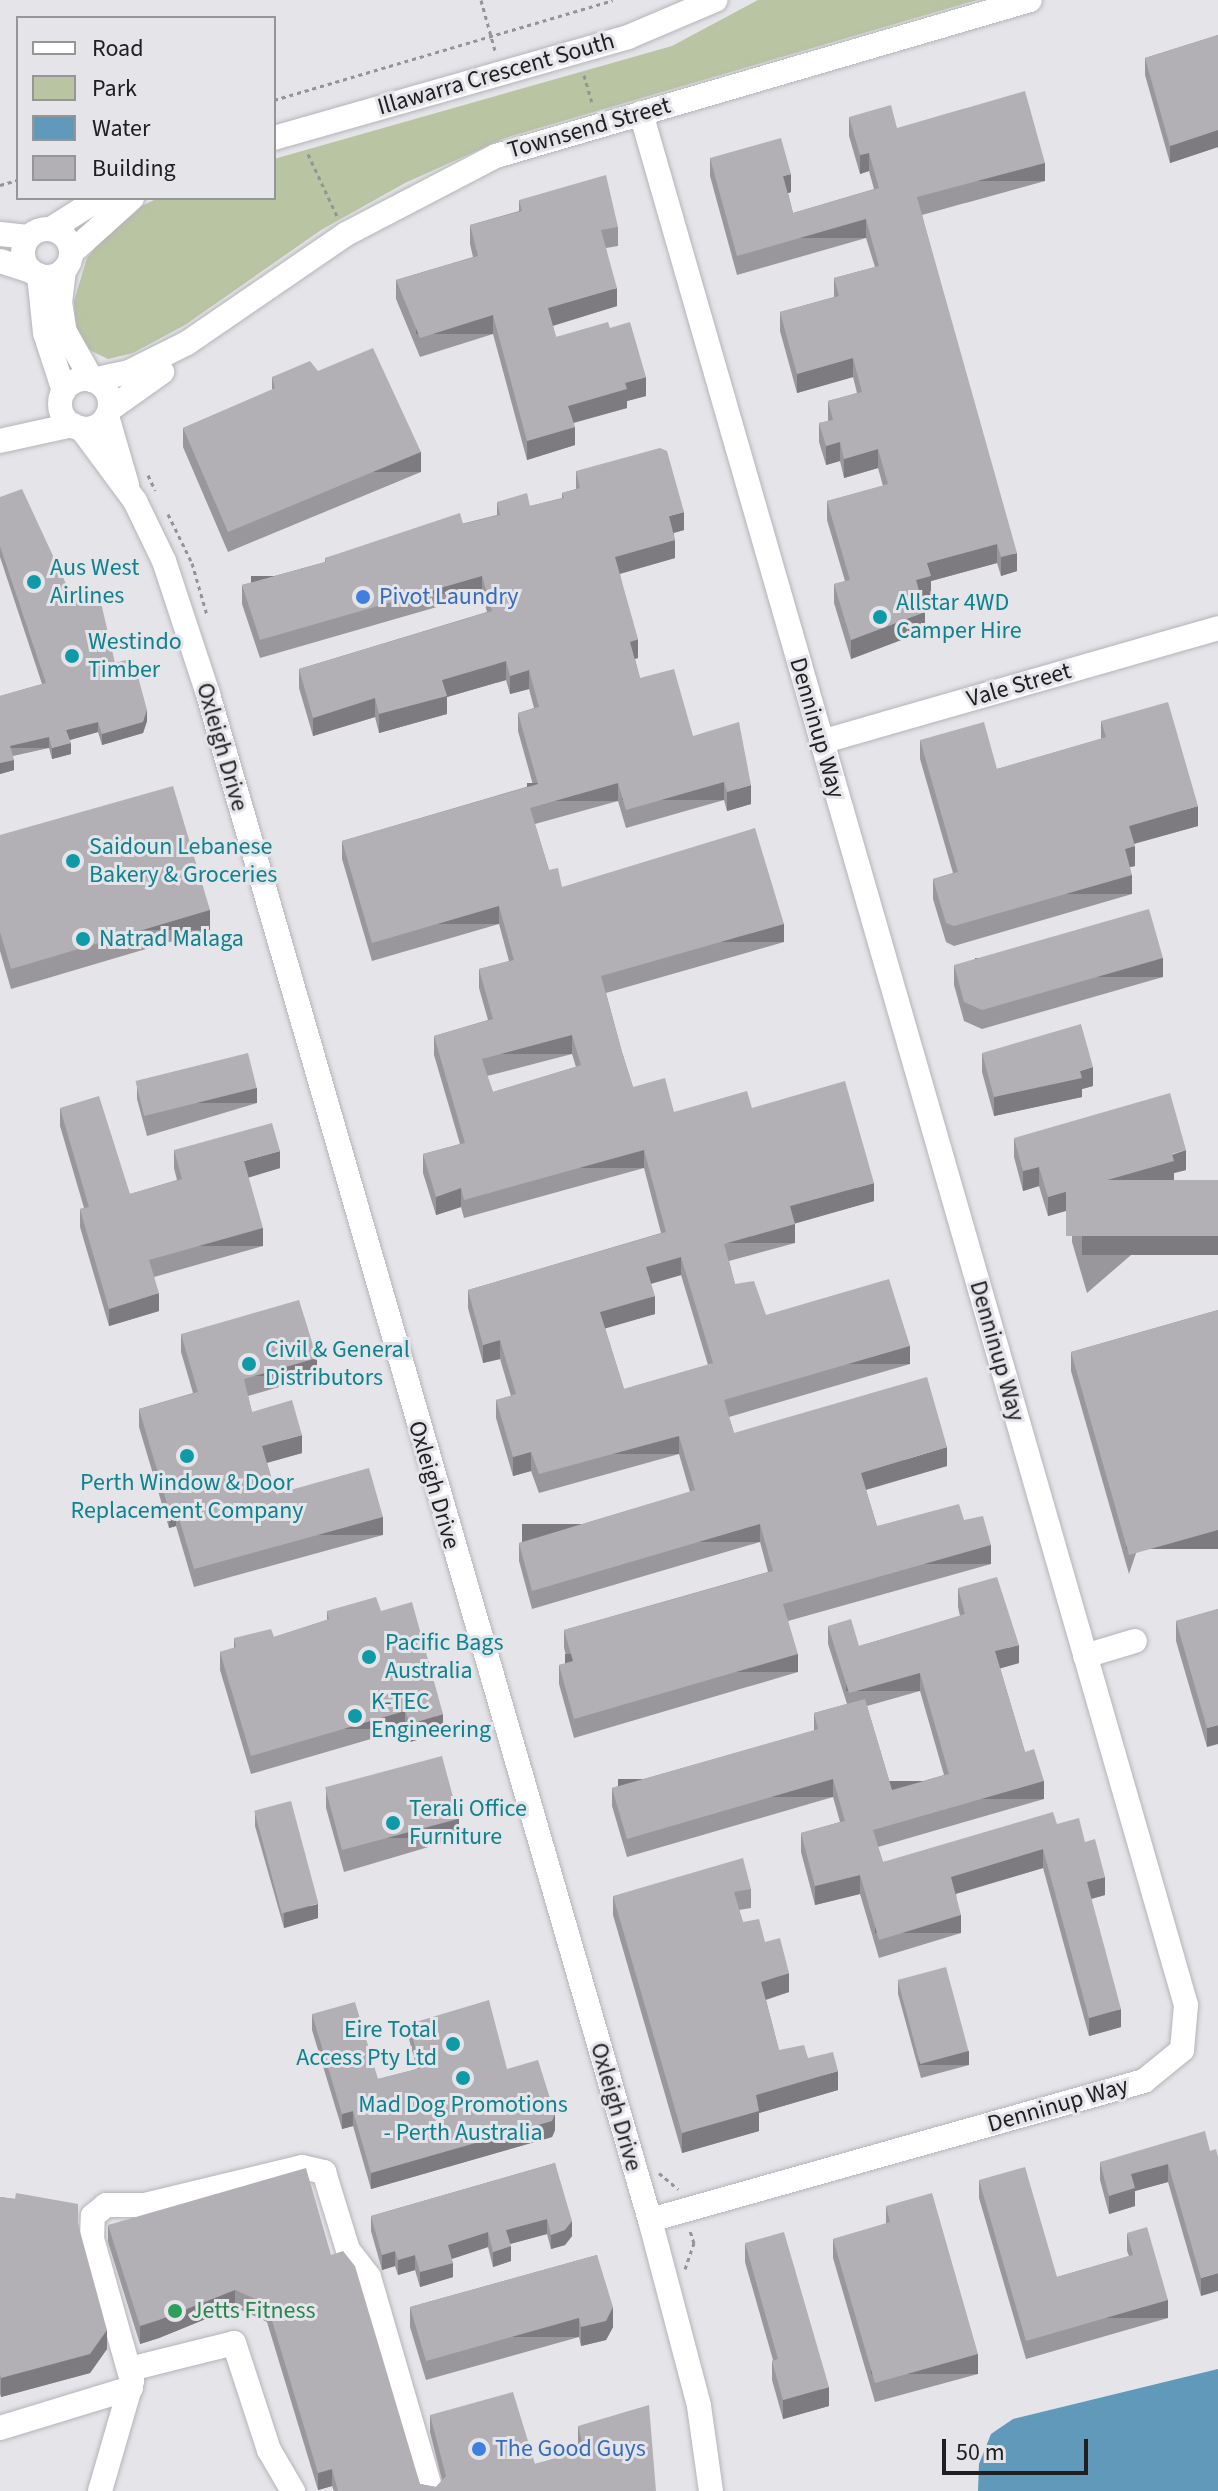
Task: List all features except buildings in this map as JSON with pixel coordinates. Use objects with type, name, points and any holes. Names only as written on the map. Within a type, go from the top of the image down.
[{"type":"street","name":"Illawarra Crescent South","points":[[276,137],[628,37],[715,0]]},
{"type":"street","name":"Townsend Street","points":[[92,380],[129,372],[187,343],[346,234],[496,156],[1030,0]]},
{"type":"street","name":"Denninup Way","points":[[641,113],[1186,2005],[1182,2050],[1144,2081],[650,2220]]},
{"type":"street","points":[[77,427],[62,413],[63,394],[45,333],[35,273],[24,258],[40,233],[97,200]]},
{"type":"street","points":[[0,261],[35,273],[68,261],[130,200]]},
{"type":"street","points":[[0,234],[64,235],[68,261],[60,302],[65,332],[92,380],[108,394],[108,412],[96,426],[4,440]]},
{"type":"street","name":"Townsend Street","points":[[108,412],[166,370],[187,343]]},
{"type":"street","points":[[4,440],[57,405],[76,381],[92,380]]},
{"type":"street","name":"Oxleigh Drive","points":[[108,412],[128,488],[164,561],[208,694],[650,2220],[699,2406],[711,2491]]},
{"type":"street","name":"Oxleigh Drive","points":[[77,427],[128,488]]},
{"type":"street","name":"Vale Street","points":[[821,742],[1218,628]]},
{"type":"street","points":[[1085,1656],[1135,1641]]},
{"type":"street","points":[[100,2491],[130,2378],[92,2239],[96,2211],[112,2204],[145,2205],[314,2167],[329,2181],[351,2257],[369,2277],[431,2491]]},
{"type":"street","points":[[0,2428],[130,2378],[234,2343],[269,2450],[293,2491]]},
{"type":"path","points":[[481,0],[502,73]]},
{"type":"path","points":[[276,99],[613,0]]},
{"type":"path","points":[[584,75],[599,125]]},
{"type":"path","points":[[308,154],[346,234]]},
{"type":"green space","points":[[758,0],[977,0],[505,138],[405,183],[321,230],[185,325],[133,353],[108,359],[85,348],[75,325],[74,301],[87,258],[121,216],[154,200],[276,200],[276,158],[672,46]]},
{"type":"water","points":[[1218,2369],[1218,2491],[978,2491],[979,2464],[991,2434],[1013,2419]]},
{"type":"place","name":"Aus West Airlines","points":[[34,582]]},
{"type":"place","name":"Pivot Laundry","points":[[363,597]]},
{"type":"place","name":"Allstar 4WD Camper Hire","points":[[880,617]]},
{"type":"place","name":"Westindo Timber","points":[[72,656]]},
{"type":"place","name":"Saidoun Lebanese Bakery & Groceries","points":[[73,861]]},
{"type":"place","name":"Natrad Malaga","points":[[83,939]]},
{"type":"place","name":"Civil & General Distributors","points":[[249,1364]]},
{"type":"place","name":"Perth Window & Door Replacement Company","points":[[187,1456]]},
{"type":"place","name":"Pacific Bags Australia","points":[[369,1657]]},
{"type":"place","name":"K-TEC Engineering","points":[[355,1716]]},
{"type":"place","name":"Terali Office Furniture","points":[[393,1823]]},
{"type":"place","name":"Eire Total Access Pty Ltd","points":[[453,2044]]},
{"type":"place","name":"Mad Dog Promotions - Perth Australia","points":[[463,2078]]},
{"type":"place","name":"Jetts Fitness","points":[[175,2311]]},
{"type":"place","name":"The Good Guys","points":[[479,2449]]}]
